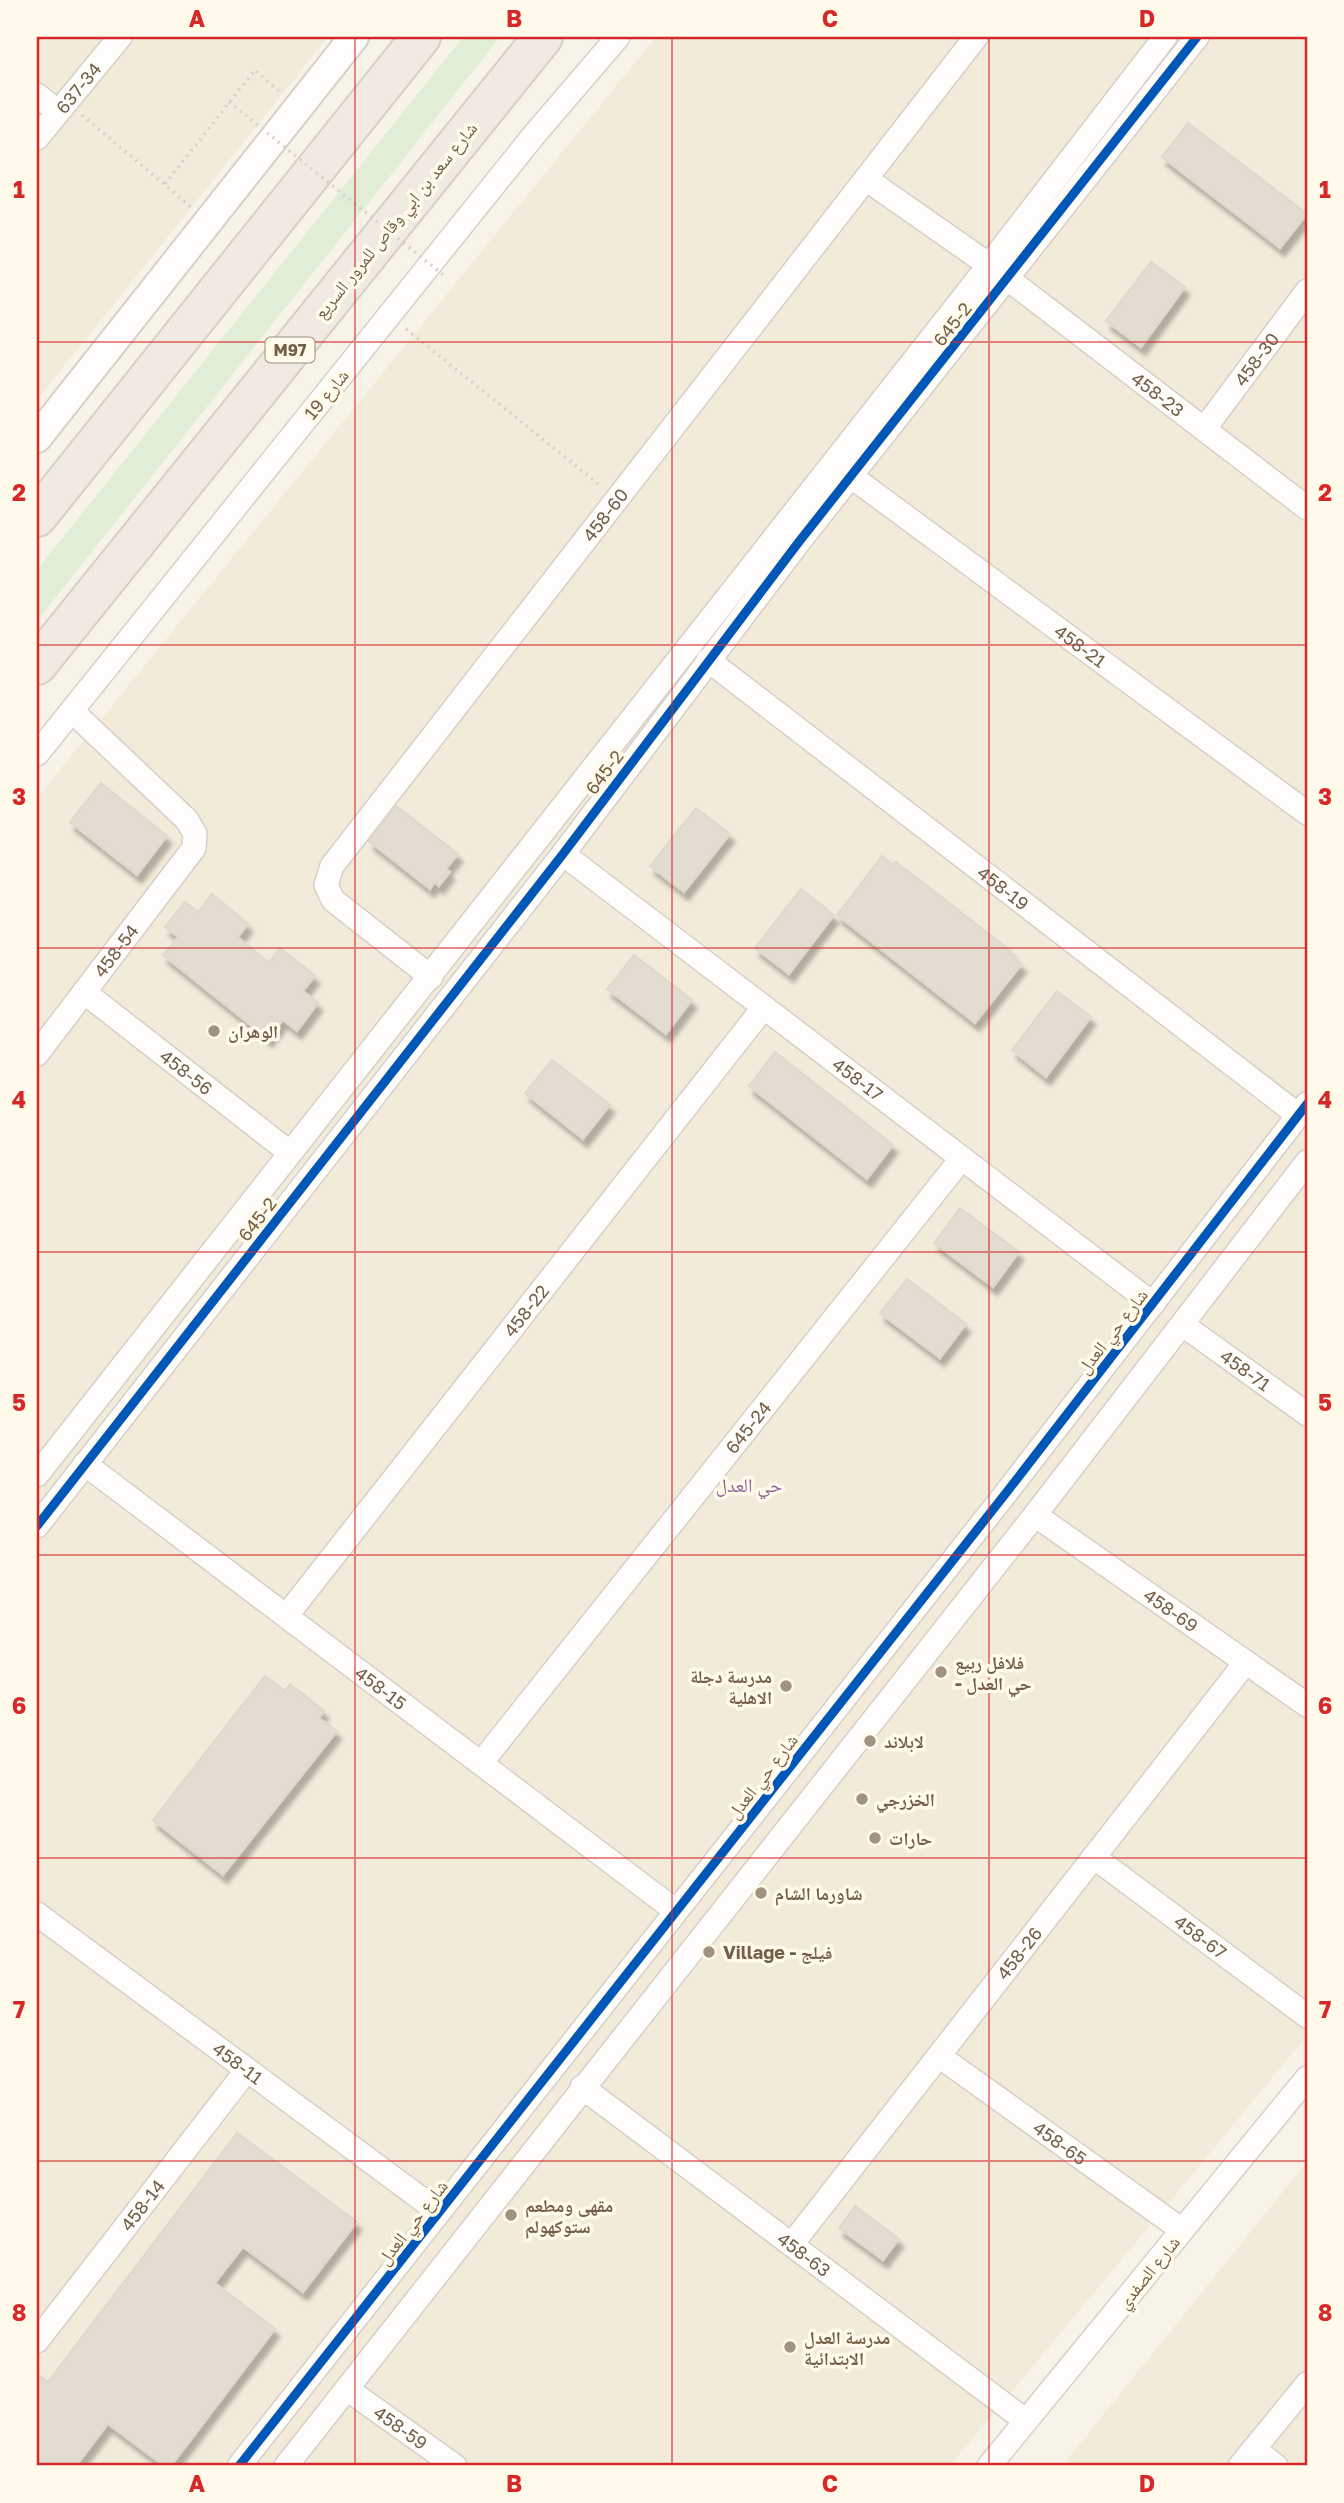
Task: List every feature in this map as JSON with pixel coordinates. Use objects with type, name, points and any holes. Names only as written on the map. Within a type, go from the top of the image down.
[{"type":"highway","points":[[37,517],[421,37]]},
{"type":"highway","name":"شارع سعد بن ابي وقاص للمرور السريع","points":[[37,665],[543,37]]},
{"type":"street","name":"637-34","points":[[37,138],[120,37]]},
{"type":"street","points":[[37,438],[354,37]]},
{"type":"street","name":"شارع 19","points":[[37,754],[389,315],[618,37]]},
{"type":"street","name":"458-60","points":[[431,977],[333,900],[326,885],[332,866],[976,37]]},
{"type":"street","name":"645-2","points":[[37,1526],[563,854],[708,660],[852,477],[1165,37]]},
{"type":"street","name":"645-2","points":[[37,1475],[289,1152],[431,977],[779,529],[1197,37]]},
{"type":"street","points":[[37,95],[62,107]]},
{"type":"street","name":"458-23","points":[[866,179],[999,272],[1307,508]]},
{"type":"street","name":"458-30","points":[[1205,428],[1307,291]]},
{"type":"street","name":"458-21","points":[[852,477],[1307,813]]},
{"type":"street","points":[[779,529],[798,543]]},
{"type":"street","name":"458-19","points":[[708,660],[1303,1109]]},
{"type":"street","name":"458-54","points":[[37,1054],[194,848],[195,834],[187,820],[72,711]]},
{"type":"street","name":"458-17","points":[[563,854],[1153,1304]]},
{"type":"street","name":"458-56","points":[[84,992],[289,1152]]},
{"type":"street","name":"458-22","points":[[287,1615],[764,1007]]},
{"type":"street","name":"شارع حي العدل","points":[[239,2466],[1153,1304],[1303,1109]]},
{"type":"street","name":"645-24","points":[[481,1763],[962,1158]]},
{"type":"street","points":[[286,2466],[796,1815],[1035,1515],[1307,1162]]},
{"type":"street","name":"458-71","points":[[1183,1325],[1307,1414]]},
{"type":"street","name":"458-15","points":[[85,1464],[676,1911]]},
{"type":"street","name":"458-69","points":[[1035,1515],[1307,1705]]},
{"type":"street","name":"458-26","points":[[792,2244],[1246,1662]]},
{"type":"street","points":[[767,1795],[796,1815]]},
{"type":"street","name":"458-67","points":[[1094,1857],[1307,2016]]},
{"type":"street","name":"458-11","points":[[41,1926],[247,2070],[439,2213]]},
{"type":"street","name":"458-65","points":[[939,2056],[1182,2231]]},
{"type":"street","name":"458-14","points":[[37,2341],[247,2070]]},
{"type":"street","name":"458-63","points":[[582,2087],[1026,2421]]},
{"type":"street","name":"شارع الصفدي","points":[[997,2463],[1026,2421],[1182,2231],[1303,2090]]},
{"type":"street","points":[[1276,2466],[1247,2457],[1307,2384]]},
{"type":"street","name":"458-59","points":[[347,2389],[455,2466]]},
{"type":"path","points":[[165,184],[255,69],[299,108]]},
{"type":"path","points":[[229,102],[447,278]]},
{"type":"path","points":[[62,107],[165,184],[209,222]]},
{"type":"path","points":[[389,315],[617,499]]},
{"type":"shaded area","points":[[37,37],[328,37],[37,400]]},
{"type":"shaded area","points":[[656,37],[1307,37],[1307,2036],[950,2466],[37,2466],[37,798]]},
{"type":"shaded area","points":[[1307,2162],[1307,2466],[1062,2466]]},
{"type":"green space","points":[[463,37],[500,37],[37,621],[37,570]]},
{"type":"building","points":[[1188,123],[1307,214],[1280,248],[1162,157]]},
{"type":"building","points":[[1151,262],[1185,287],[1141,347],[1106,321]]},
{"type":"building","points":[[101,783],[167,836],[137,875],[70,822]]},
{"type":"building","points":[[396,806],[458,854],[446,869],[450,872],[439,886],[435,882],[430,889],[369,841]]},
{"type":"building","points":[[696,808],[730,834],[684,892],[650,866]]},
{"type":"building","points":[[882,856],[893,865],[896,862],[1011,951],[1008,954],[1022,964],[975,1023],[837,915]]},
{"type":"building","points":[[801,889],[834,915],[789,974],[755,948]]},
{"type":"building","points":[[212,894],[248,924],[238,937],[269,963],[280,948],[315,976],[303,991],[318,1003],[297,1031],[283,1020],[268,1039],[163,955],[178,937],[165,927],[185,902],[198,912]]},
{"type":"building","points":[[634,955],[692,1000],[666,1034],[607,989]]},
{"type":"building","points":[[1057,991],[1091,1017],[1046,1077],[1012,1050]]},
{"type":"building","points":[[775,1052],[893,1145],[867,1179],[749,1086]]},
{"type":"building","points":[[552,1060],[610,1105],[583,1139],[525,1093]]},
{"type":"building","points":[[960,1208],[1019,1252],[993,1287],[934,1243]]},
{"type":"building","points":[[907,1279],[966,1324],[940,1358],[880,1313]]},
{"type":"building","points":[[265,1676],[285,1691],[290,1684],[324,1711],[319,1718],[337,1731],[223,1875],[153,1820]]},
{"type":"building","points":[[237,2133],[357,2222],[303,2292],[243,2247],[215,2283],[275,2329],[171,2466],[164,2466],[108,2424],[76,2466],[37,2466],[37,2397],[40,2376],[48,2382]]},
{"type":"building","points":[[855,2206],[899,2239],[883,2260],[839,2228]]},
{"type":"cycle path","points":[[37,1526],[563,854],[798,543],[1197,37]]},
{"type":"cycle path","points":[[239,2466],[1006,1493],[1307,1104]]},
{"type":"place","name":"الوهران","points":[[214,1031]]},
{"type":"place","name":"فلافل ربيع - حي العدل","points":[[941,1672]]},
{"type":"place","name":"مدرسة دجلة الاهلية","points":[[786,1686]]},
{"type":"place","name":"لابلاند","points":[[870,1741]]},
{"type":"place","name":"الخزرجي","points":[[862,1799]]},
{"type":"place","name":"حارات","points":[[875,1838]]},
{"type":"place","name":"شاورما الشام","points":[[761,1893]]},
{"type":"place","name":"Village - فيلج","points":[[709,1952]]},
{"type":"place","name":"مقهى ومطعم ستوكهولم","points":[[511,2215]]},
{"type":"place","name":"مدرسة العدل الابتدائية","points":[[790,2347]]},
{"type":"district","name":"حي العدل","points":[[749,1484]]}]
